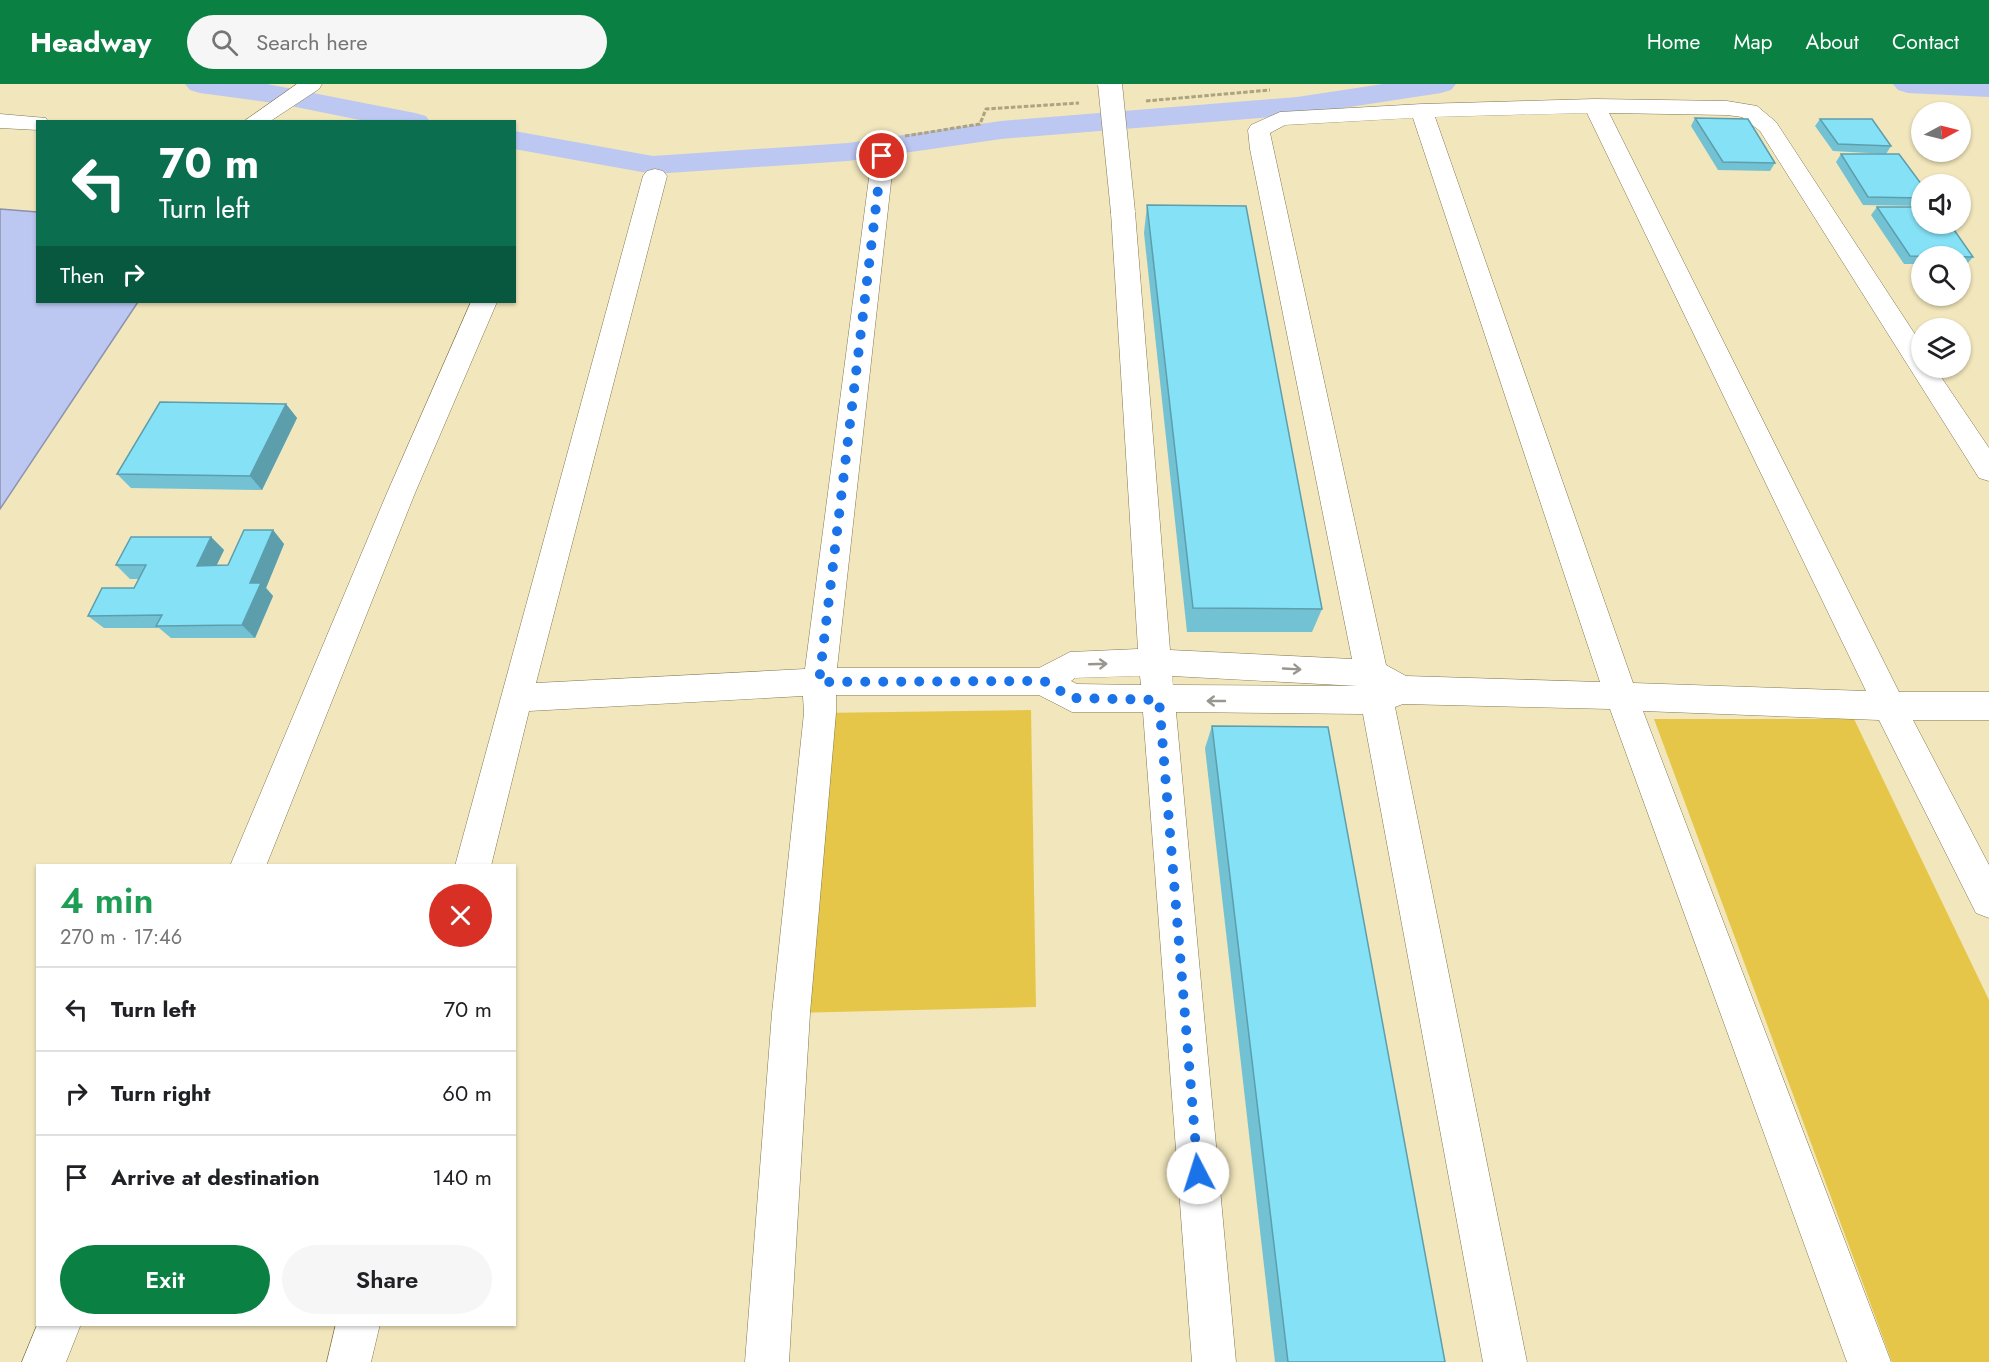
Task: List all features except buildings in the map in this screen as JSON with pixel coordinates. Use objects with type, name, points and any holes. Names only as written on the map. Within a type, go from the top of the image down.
[{"type":"street","points":[[257,120],[286,103],[311,84]]},
{"type":"street","points":[[1110,84],[1123,212],[1155,662],[1214,1362]]},
{"type":"street","points":[[1595,106],[1888,706],[1989,901]]},
{"type":"street","points":[[1504,1362],[1383,688],[1263,161],[1259,130],[1280,119],[1422,111],[1595,106],[1727,108],[1749,111],[1768,127],[1911,350]]},
{"type":"street","points":[[1422,111],[1621,696],[1869,1362]]},
{"type":"street","points":[[0,121],[36,123]]},
{"type":"street","points":[[767,1362],[791,1013],[820,713],[819,682],[890,146]]},
{"type":"street","points":[[474,864],[655,176]]},
{"type":"street","points":[[249,864],[401,493],[484,303]]},
{"type":"street","points":[[1929,378],[1989,471]]},
{"type":"street","points":[[516,698],[819,682],[1044,681],[1070,665],[1155,662],[1383,688],[1888,706],[1989,706]]},
{"type":"street","points":[[1044,681],[1072,698],[1159,700],[1383,688]]},
{"type":"street","points":[[44,1362],[58,1326]]},
{"type":"street","points":[[349,1362],[358,1326]]},
{"type":"path","points":[[1137,101],[1271,89]]},
{"type":"path","points":[[890,146],[980,124],[986,110],[1081,103]]},
{"type":"shaded area","points":[[1031,710],[1036,1007],[791,1013],[820,713]]},
{"type":"shaded area","points":[[1654,719],[1854,719],[1989,1000],[1989,1362],[1892,1362]]},
{"type":"water","points":[[0,209],[36,212],[36,303],[137,303],[0,509]]},
{"type":"waterway","points":[[200,84],[281,95],[406,120]]},
{"type":"waterway","points":[[516,140],[653,165],[848,152],[1001,130],[1297,106],[1441,84]]},
{"type":"waterway","points":[[1908,84],[1989,88]]},
{"type":"route","points":[[882,156],[819,682],[1044,681],[1072,698],[1159,700],[1198,1173]]}]
